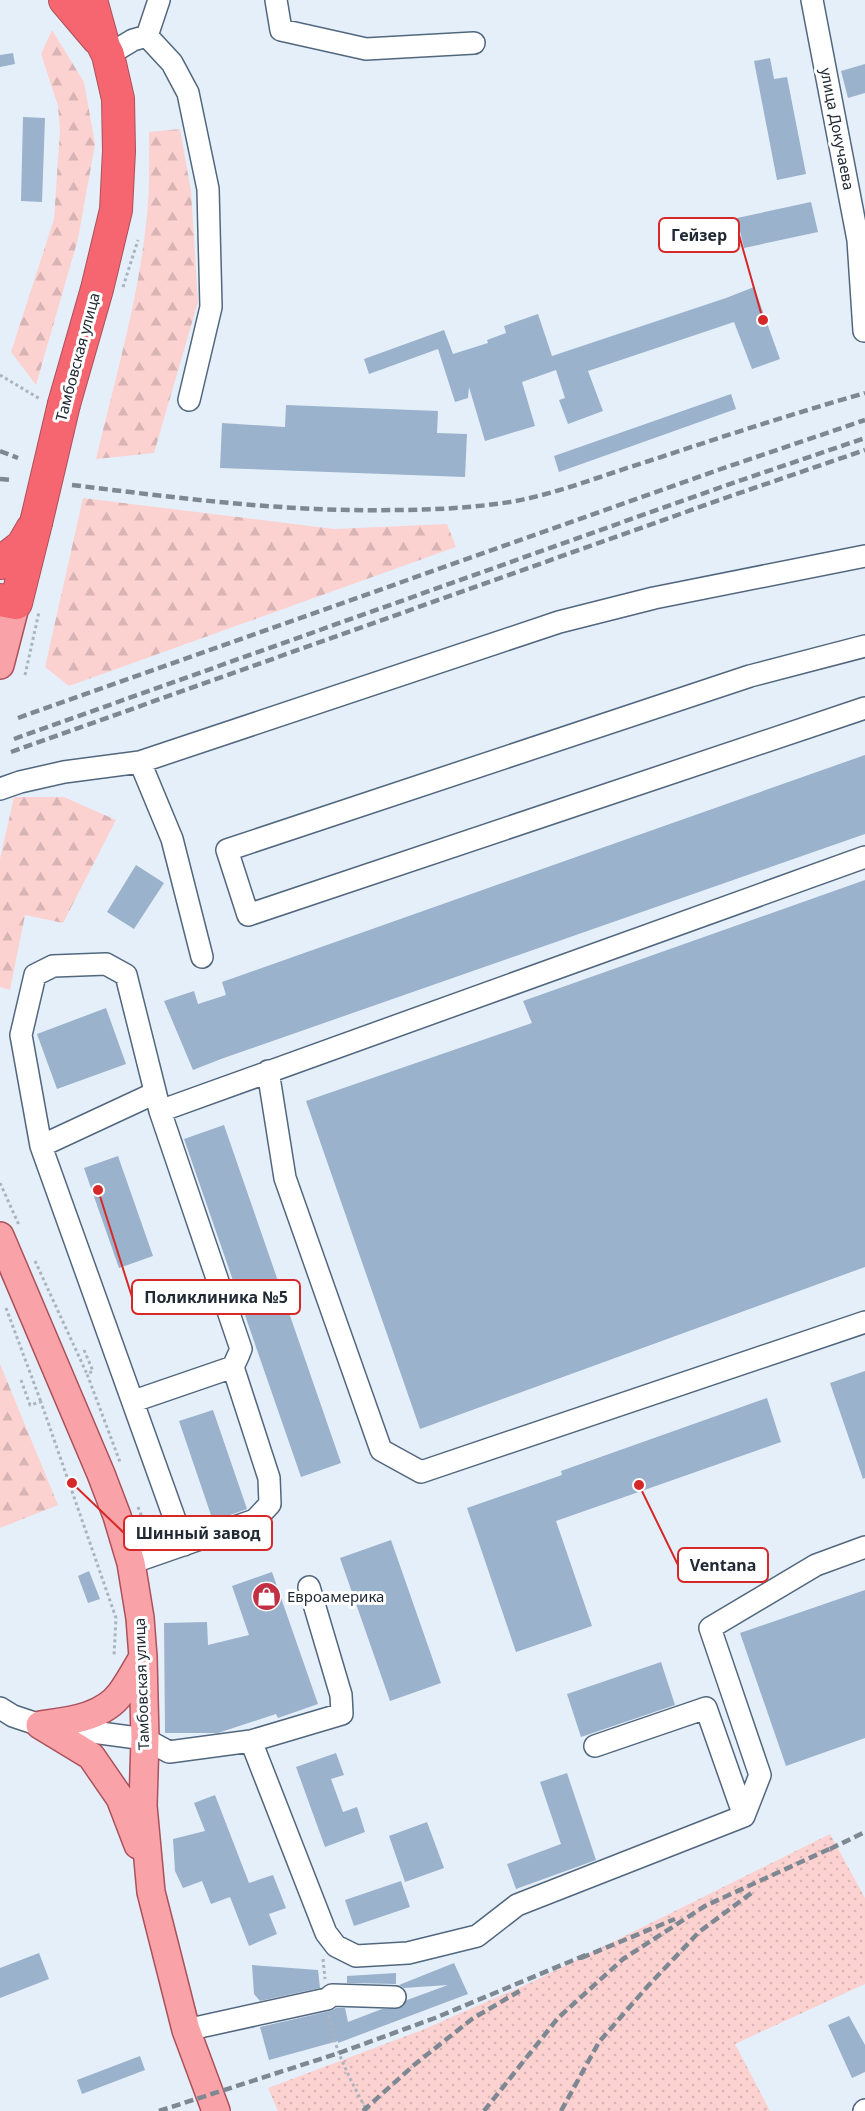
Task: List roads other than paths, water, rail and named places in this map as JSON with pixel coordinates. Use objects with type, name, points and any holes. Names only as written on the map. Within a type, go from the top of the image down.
[{"type":"highway","points":[[65,0],[106,51]]},
{"type":"highway","name":"Тамбовская улица","points":[[8,601],[36,523],[52,401],[97,289],[116,210],[119,151],[118,99],[91,0]]},
{"type":"highway","points":[[0,563],[22,546],[36,523]]},
{"type":"main road","name":"Тамбовская улица","points":[[0,665],[8,601]]},
{"type":"main road","name":"Тамбовская улица","points":[[12,1235],[117,1516],[131,1563],[140,1618],[143,1657],[145,1739],[143,1806],[151,1892],[186,2030],[216,2111]]},
{"type":"main road","points":[[40,1725],[79,1719],[106,1707],[120,1695],[143,1657]]},
{"type":"main road","points":[[40,1725],[92,1756],[120,1798],[138,1845],[151,1892]]},
{"type":"street","points":[[147,36],[159,0]]},
{"type":"street","points":[[276,0],[281,30],[366,49],[474,44]]},
{"type":"street","name":"улица Докучаева","points":[[812,0],[862,239],[864,331]]},
{"type":"street","points":[[106,51],[147,36]]},
{"type":"street","points":[[147,36],[172,63],[188,93],[208,189],[211,307],[189,400]]},
{"type":"street","points":[[0,789],[64,772],[140,762],[559,622],[654,598],[865,556]]},
{"type":"street","points":[[865,646],[750,676],[227,850],[248,915],[865,708]]},
{"type":"street","points":[[140,762],[172,839],[202,957]]},
{"type":"street","points":[[41,1146],[158,1102],[268,1071],[865,857]]},
{"type":"street","points":[[131,1563],[184,1545],[255,1520],[270,1504],[269,1478],[233,1367],[241,1349],[158,1102],[126,975],[106,964],[53,966],[35,975],[21,1035],[41,1146],[184,1545]]},
{"type":"street","points":[[268,1071],[285,1178],[381,1450],[421,1472],[865,1322]]},
{"type":"street","points":[[134,1401],[233,1367]]},
{"type":"street","points":[[251,1741],[326,1933],[336,1946],[356,1956],[408,1953],[477,1936],[517,1905],[744,1816],[760,1775],[710,1628],[816,1565],[865,1547]]},
{"type":"street","points":[[0,1708],[13,1716],[40,1725],[145,1739],[169,1752],[251,1741],[342,1714],[342,1695],[309,1587]]},
{"type":"street","points":[[595,1746],[706,1708],[744,1816]]},
{"type":"street","points":[[186,2030],[327,1999],[332,1995],[396,1997]]},
{"type":"railway","points":[[72,485],[152,495],[312,509],[407,510],[481,506],[528,499],[563,489],[865,393]]},
{"type":"railway","points":[[18,718],[865,420]]},
{"type":"railway","points":[[14,739],[865,438]]},
{"type":"railway","points":[[11,752],[865,450]]},
{"type":"railway","points":[[0,451],[18,458]]},
{"type":"railway","points":[[0,479],[13,480]]},
{"type":"railway","points":[[830,1849],[865,1832]]},
{"type":"railway","points":[[484,2111],[558,2018],[623,1959],[705,1906],[838,1845]]},
{"type":"railway","points":[[561,2111],[599,2042],[647,1987],[699,1932],[754,1891]]},
{"type":"railway","points":[[581,1958],[675,1919]]},
{"type":"railway","points":[[159,2111],[339,2053],[435,2018],[588,1954]]},
{"type":"railway","points":[[363,2111],[414,2065],[472,2019],[523,1989]]},
{"type":"place","name":"Гейзер","points":[[763,320]]},
{"type":"place","name":"Поликлиника №5","points":[[98,1190]]},
{"type":"place","name":"Шинный завод","points":[[72,1483]]},
{"type":"place","name":"Ventana","points":[[639,1485]]},
{"type":"place","name":"Евроамерика","points":[[266,1597]]}]
